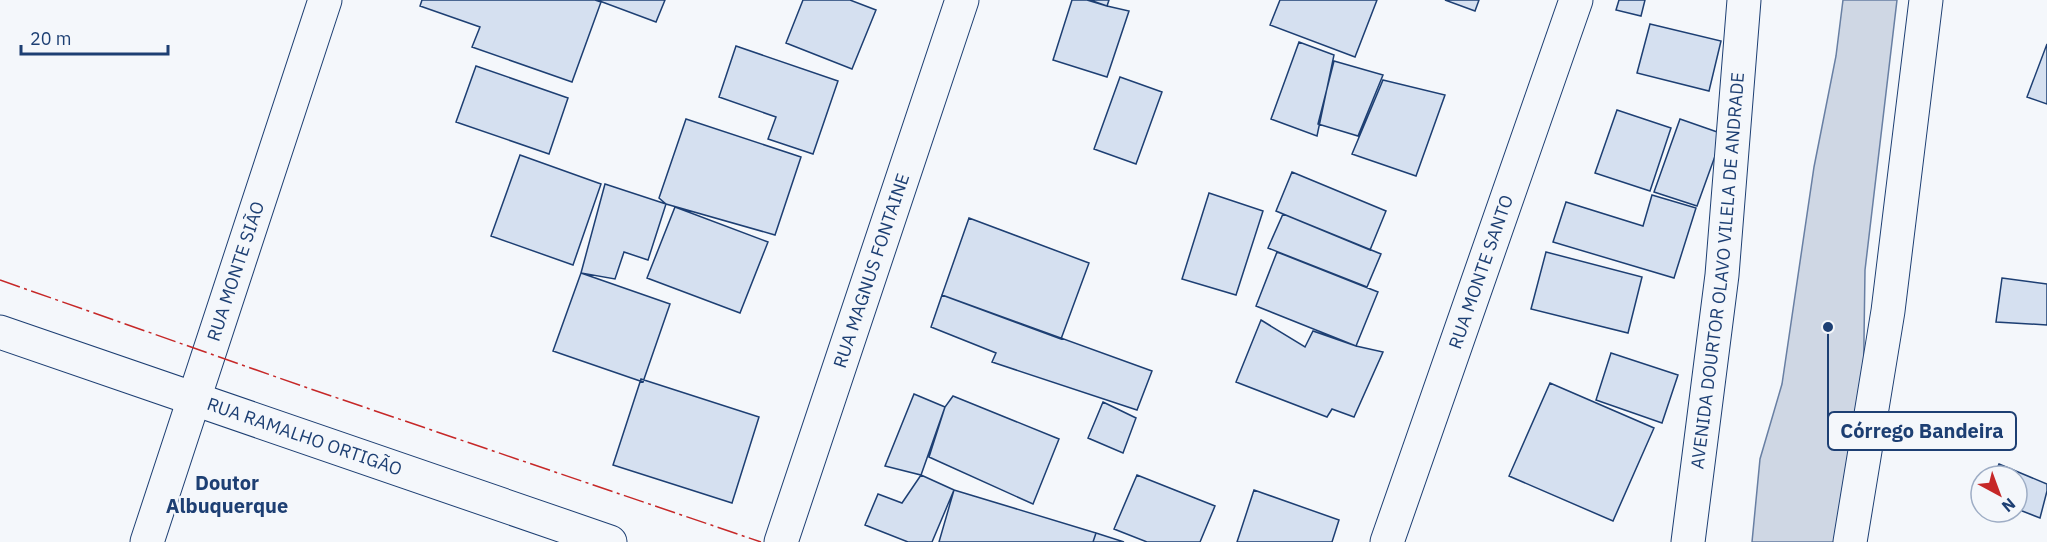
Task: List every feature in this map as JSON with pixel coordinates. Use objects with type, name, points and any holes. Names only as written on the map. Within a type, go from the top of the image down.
[{"type":"street","name":"RUA MONTE SIÃO","points":[[147,542],[325,0]]},
{"type":"street","name":"RUA MAGNUS FONTAINE","points":[[781,542],[962,0]]},
{"type":"street","name":"RUA MONTE SANTO","points":[[1387,542],[1576,0]]},
{"type":"street","name":"AVENIDA DOURTOR OLAVO VILELA DE ANDRADE","points":[[1688,542],[1722,276],[1744,0]]},
{"type":"street","points":[[1850,542],[1888,311],[1926,0]]},
{"type":"street","name":"RUA RAMALHO ORTIGÃO","points":[[0,332],[610,542]]},
{"type":"shaded area","points":[[1843,0],[1897,0],[1865,270],[1863,409],[1839,542],[1752,542],[1760,459],[1782,384],[1814,167],[1836,56]]},
{"type":"building","points":[[422,0],[595,0],[601,2],[572,82],[472,47],[480,27],[420,6]]},
{"type":"building","points":[[597,0],[665,0],[656,22]]},
{"type":"building","points":[[803,0],[850,0],[876,10],[852,69],[786,43]]},
{"type":"building","points":[[1072,0],[1090,0],[1129,11],[1107,77],[1053,60]]},
{"type":"building","points":[[1087,0],[1109,0],[1107,6]]},
{"type":"building","points":[[1280,0],[1377,0],[1355,57],[1270,25]]},
{"type":"building","points":[[1445,0],[1479,0],[1475,11]]},
{"type":"building","points":[[1619,0],[1645,0],[1641,16],[1616,10]]},
{"type":"building","points":[[1650,24],[1721,41],[1709,91],[1637,73]]},
{"type":"building","points":[[1299,42],[1334,55],[1317,136],[1271,119]]},
{"type":"building","points":[[2047,44],[2047,104],[2027,97]]},
{"type":"building","points":[[736,46],[838,81],[813,154],[768,139],[776,117],[719,97]]},
{"type":"building","points":[[1334,61],[1383,75],[1358,136],[1318,124]]},
{"type":"building","points":[[476,66],[568,98],[549,154],[456,122]]},
{"type":"building","points":[[1120,77],[1162,92],[1136,164],[1094,149]]},
{"type":"building","points":[[1383,80],[1445,95],[1416,176],[1352,154]]},
{"type":"building","points":[[1617,110],[1671,128],[1650,191],[1595,173]]},
{"type":"building","points":[[686,119],[801,157],[775,235],[666,204],[659,198]]},
{"type":"building","points":[[1680,119],[1723,134],[1697,206],[1654,192]]},
{"type":"building","points":[[520,155],[601,184],[573,265],[491,236]]},
{"type":"building","points":[[1292,172],[1386,211],[1370,250],[1276,211]]},
{"type":"building","points":[[605,184],[666,204],[648,260],[624,252],[615,279],[581,273]]},
{"type":"building","points":[[1209,193],[1263,211],[1236,295],[1182,279]]},
{"type":"building","points":[[1652,195],[1696,208],[1674,278],[1553,242],[1566,202],[1643,226]]},
{"type":"building","points":[[675,207],[768,242],[740,313],[647,278]]},
{"type":"building","points":[[1283,214],[1381,254],[1367,287],[1268,248]]},
{"type":"building","points":[[969,218],[1089,263],[1061,339],[942,295]]},
{"type":"building","points":[[1277,252],[1378,292],[1356,346],[1256,306]]},
{"type":"building","points":[[1546,252],[1642,277],[1628,333],[1531,309]]},
{"type":"building","points":[[581,273],[670,304],[643,382],[553,351]]},
{"type":"building","points":[[2002,278],[2047,284],[2047,325],[1996,322]]},
{"type":"building","points":[[942,295],[1152,371],[1137,410],[992,362],[996,353],[931,327]]},
{"type":"building","points":[[1261,320],[1305,347],[1313,331],[1356,346],[1383,352],[1354,417],[1332,409],[1327,417],[1236,382]]},
{"type":"building","points":[[1611,353],[1678,375],[1662,423],[1596,400]]},
{"type":"building","points":[[641,379],[759,417],[732,503],[613,465]]},
{"type":"building","points":[[1550,383],[1654,428],[1613,521],[1509,476]]},
{"type":"building","points":[[914,394],[945,407],[921,475],[885,466]]},
{"type":"building","points":[[953,396],[1059,439],[1033,504],[929,457],[945,407]]},
{"type":"building","points":[[1103,402],[1136,418],[1123,453],[1088,438]]},
{"type":"building","points":[[921,475],[954,490],[932,542],[908,542],[865,525],[878,494],[902,503]]},
{"type":"building","points":[[1137,475],[1215,506],[1200,542],[1147,542],[1114,529]]},
{"type":"building","points":[[2029,476],[2047,484],[2040,518],[2029,514]]},
{"type":"building","points":[[954,490],[1096,533],[1093,542],[939,542]]},
{"type":"building","points":[[1254,490],[1339,520],[1332,542],[1237,542]]},
{"type":"building","points":[[1096,533],[1124,542],[1093,542]]},
{"type":"power","points":[[0,280],[302,386],[761,542]]},
{"type":"place","name":"Córrego Bandeira","points":[[1828,327]]},
{"type":"district","name":"Doutor Albuquerque","points":[[227,494]]}]
